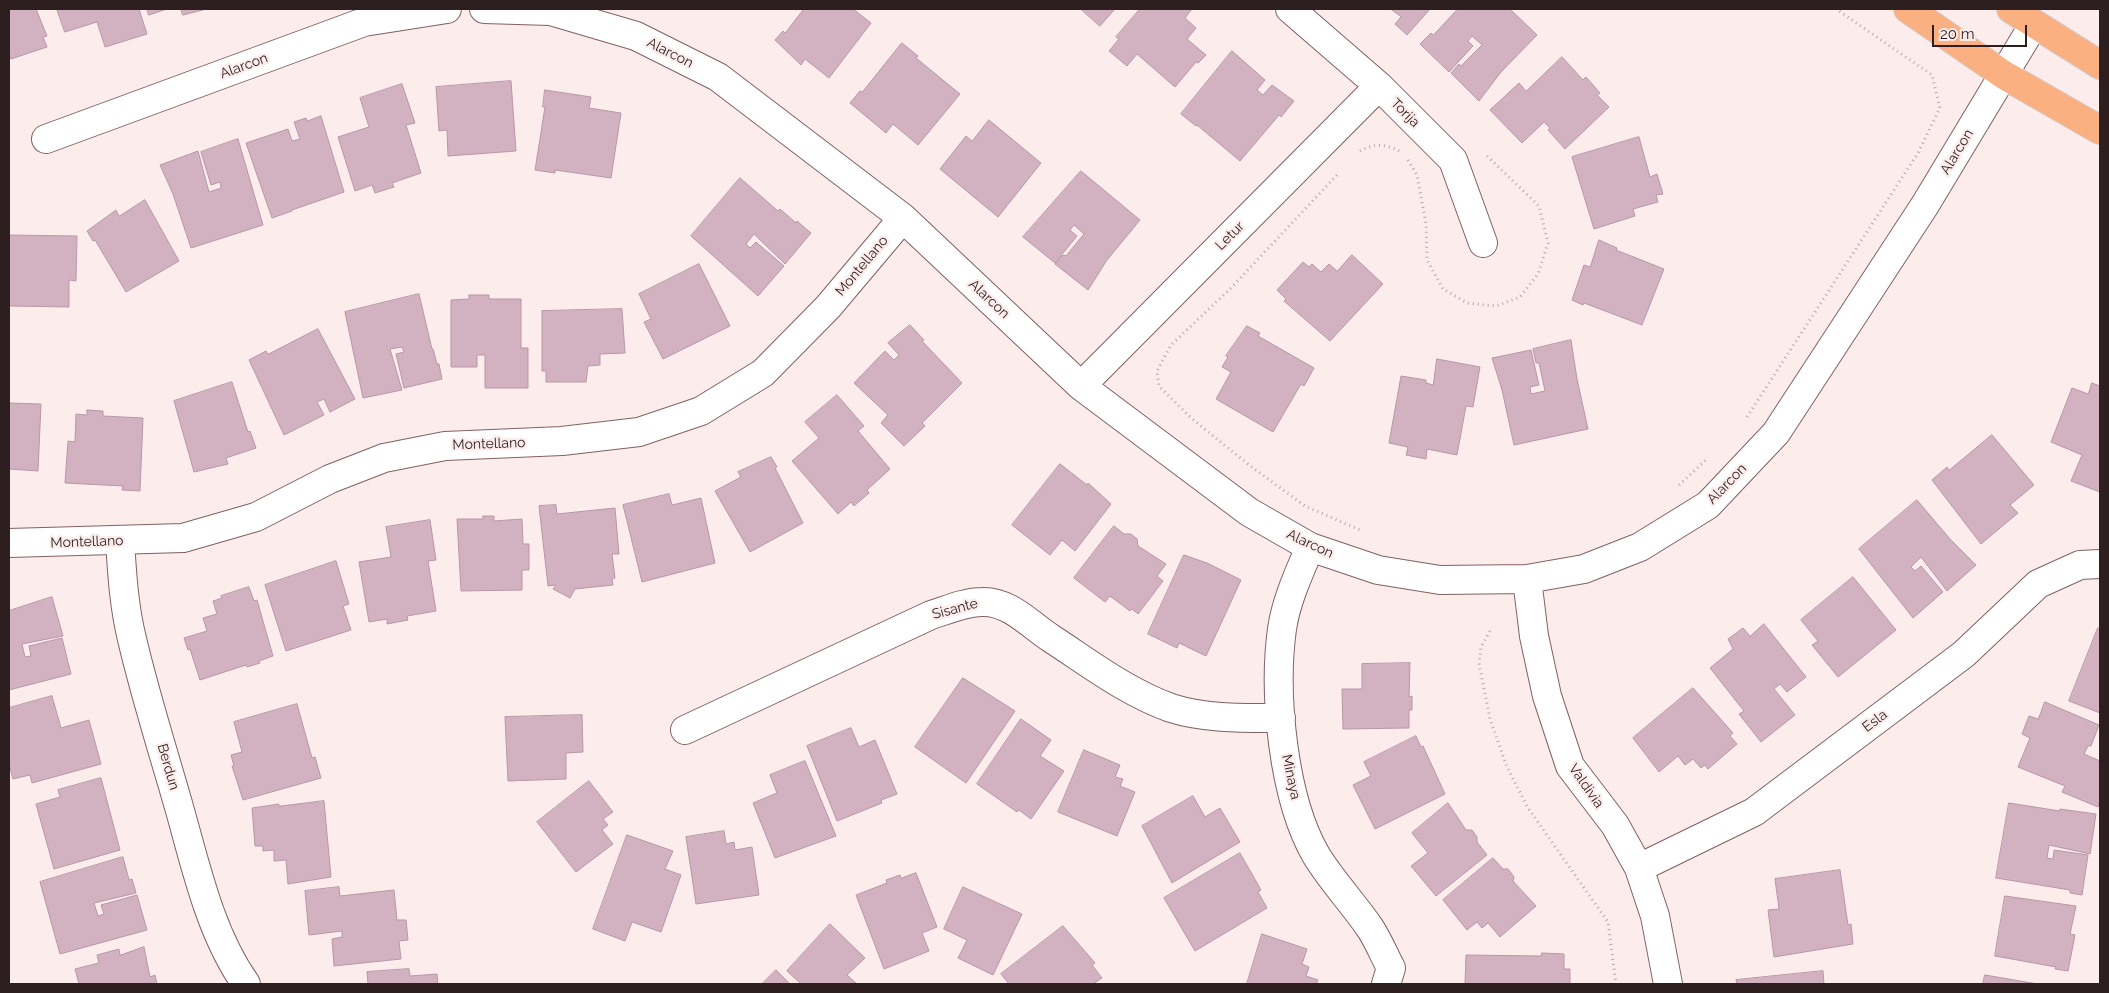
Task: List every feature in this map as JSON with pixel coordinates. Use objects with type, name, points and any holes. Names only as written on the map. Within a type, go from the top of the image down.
[{"type":"main road","points":[[1908,9],[2004,75],[2100,130]]},
{"type":"main road","points":[[2011,9],[2100,65]]},
{"type":"street","name":"Alarcon","points":[[46,139],[364,22],[446,9]]},
{"type":"street","name":"Alarcon","points":[[484,9],[551,11],[636,36],[718,77],[903,218],[1081,386],[1249,512],[1310,547],[1378,570],[1440,580],[1527,579],[1584,569],[1640,547],[1708,505],[1776,433],[1924,205],[2034,24]]},
{"type":"street","name":"Torija","points":[[1290,9],[1379,86],[1453,160],[1483,243]]},
{"type":"street","name":"Letur","points":[[1081,386],[1379,86]]},
{"type":"street","name":"Montellano","points":[[9,543],[184,538],[256,517],[330,479],[384,458],[445,446],[562,442],[639,432],[701,411],[763,373],[828,307],[903,218]]},
{"type":"street","name":"Berdun","points":[[120,541],[123,589],[131,638],[208,909],[235,968],[246,984]]},
{"type":"street","name":"Minaya","points":[[1310,547],[1294,586],[1282,628],[1279,670],[1281,718],[1290,790],[1316,854],[1371,930],[1391,968],[1386,984]]},
{"type":"street","name":"Esla","points":[[1639,868],[1754,812],[1964,654],[2038,584],[2080,565],[2100,564]]},
{"type":"street","name":"Valdivia","points":[[1527,579],[1534,636],[1545,688],[1570,766],[1615,825],[1639,868],[1655,916],[1668,984]]},
{"type":"street","name":"Sisante","points":[[685,730],[931,615],[961,605],[984,602],[1002,606],[1019,614],[1094,667],[1147,697],[1172,708],[1240,718],[1281,718]]},
{"type":"path","points":[[1742,425],[1918,153],[1940,108],[1932,75],[1836,9]]},
{"type":"path","points":[[1354,157],[1360,150],[1373,145],[1393,147],[1404,154],[1417,175],[1426,224],[1427,260],[1443,289],[1467,303],[1496,306],[1520,297],[1538,274],[1548,243],[1539,206],[1484,154]]},
{"type":"path","points":[[1341,170],[1230,289],[1171,345],[1157,370],[1159,386],[1191,418],[1253,468],[1305,506],[1362,530]]},
{"type":"path","points":[[1673,490],[1714,452]]},
{"type":"path","points":[[1490,632],[1481,647],[1479,663],[1490,719],[1502,751],[1528,808],[1608,922],[1616,984]]},
{"type":"building","points":[[9,9],[36,9],[47,36],[43,37],[47,47],[11,59],[9,54]]},
{"type":"building","points":[[57,9],[139,9],[147,34],[105,47],[97,22],[65,32]]},
{"type":"building","points":[[147,9],[167,9],[149,15]]},
{"type":"building","points":[[181,9],[203,9],[203,10],[183,15]]},
{"type":"building","points":[[804,9],[853,9],[871,23],[829,78],[805,59],[801,65],[775,40],[783,31],[785,33]]},
{"type":"building","points":[[1081,9],[1115,9],[1100,26]]},
{"type":"building","points":[[1140,9],[1192,9],[1185,18],[1196,28],[1187,39],[1206,55],[1198,63],[1196,62],[1175,87],[1137,54],[1127,66],[1109,51],[1119,39],[1116,37]]},
{"type":"building","points":[[1391,9],[1430,9],[1407,35],[1395,24],[1401,17]]},
{"type":"building","points":[[1458,9],[1510,9],[1537,35],[1501,72],[1479,101],[1451,73],[1459,64],[1461,66],[1482,45],[1472,36],[1468,41],[1473,46],[1449,72],[1420,44],[1431,33],[1433,35]]},
{"type":"building","points":[[902,43],[918,56],[916,58],[960,94],[918,145],[893,124],[886,133],[850,103],[860,91],[862,92]]},
{"type":"building","points":[[1232,51],[1265,80],[1257,90],[1263,95],[1272,85],[1294,101],[1281,117],[1279,115],[1240,161],[1181,114]]},
{"type":"building","points":[[1562,57],[1583,80],[1586,77],[1600,93],[1597,95],[1609,107],[1565,149],[1548,130],[1550,128],[1544,122],[1522,143],[1490,110],[1519,83],[1526,91]]},
{"type":"building","points":[[511,81],[516,151],[448,156],[447,130],[439,131],[436,87]]},
{"type":"building","points":[[402,84],[415,123],[406,125],[421,173],[392,183],[394,187],[375,193],[372,185],[355,191],[338,137],[369,127],[360,98]]},
{"type":"building","points":[[545,90],[591,97],[589,108],[621,113],[611,178],[555,170],[555,173],[535,170],[545,107],[543,107]]},
{"type":"building","points":[[321,116],[344,192],[272,218],[246,143],[288,129],[292,141],[300,139],[294,122],[306,118],[307,121]]},
{"type":"building","points":[[989,120],[1041,163],[998,217],[940,169],[966,136],[972,141]]},
{"type":"building","points":[[1639,137],[1650,177],[1657,174],[1663,194],[1656,195],[1658,202],[1633,209],[1635,216],[1594,229],[1572,157]]},
{"type":"building","points":[[238,139],[263,225],[191,248],[173,194],[160,165],[198,151],[209,192],[221,188],[220,182],[211,185],[201,152]]},
{"type":"building","points":[[1081,171],[1140,220],[1107,260],[1088,290],[1055,264],[1063,255],[1066,256],[1084,234],[1074,225],[1070,230],[1077,236],[1055,263],[1023,237]]},
{"type":"building","points":[[740,178],[778,211],[780,209],[811,233],[785,264],[754,234],[746,244],[750,248],[756,242],[784,266],[758,296],[691,236]]},
{"type":"building","points":[[145,200],[179,261],[126,292],[95,240],[93,241],[87,231],[116,210],[119,216]]},
{"type":"building","points":[[9,235],[77,236],[76,281],[69,280],[69,307],[9,306]]},
{"type":"building","points":[[1599,240],[1617,248],[1616,250],[1664,269],[1642,325],[1572,300],[1584,265],[1590,267]]},
{"type":"building","points":[[1352,255],[1383,284],[1330,341],[1284,301],[1286,299],[1277,290],[1303,262],[1309,267],[1312,264],[1321,272],[1329,264],[1337,271]]},
{"type":"building","points":[[699,264],[730,326],[663,359],[644,322],[651,319],[639,294]]},
{"type":"building","points":[[419,294],[432,349],[437,364],[439,364],[442,379],[404,388],[396,354],[404,352],[402,347],[390,349],[402,390],[363,398],[345,312]]},
{"type":"building","points":[[469,295],[489,295],[489,299],[521,299],[521,348],[528,348],[528,388],[485,388],[485,355],[477,355],[477,367],[451,367],[451,300],[469,299]]},
{"type":"building","points":[[622,309],[625,353],[600,354],[600,365],[588,366],[586,382],[546,382],[546,371],[542,371],[542,311]]},
{"type":"building","points":[[910,325],[924,340],[922,341],[962,383],[922,423],[925,426],[904,446],[881,423],[888,415],[854,383],[885,351],[894,360],[899,355],[888,343]]},
{"type":"building","points":[[1247,326],[1260,333],[1258,336],[1314,368],[1304,386],[1301,384],[1273,432],[1216,399],[1231,372],[1222,367],[1228,357],[1226,356]]},
{"type":"building","points":[[318,329],[355,399],[330,412],[324,399],[317,402],[324,415],[284,435],[249,360],[266,351],[268,354]]},
{"type":"building","points":[[1571,340],[1588,429],[1514,445],[1502,390],[1492,358],[1531,350],[1539,385],[1530,387],[1531,394],[1545,391],[1539,363],[1536,363],[1533,349]]},
{"type":"building","points":[[1437,359],[1480,367],[1473,407],[1466,406],[1457,455],[1427,449],[1426,459],[1406,455],[1408,447],[1389,443],[1401,376],[1426,380],[1426,383],[1433,385]]},
{"type":"building","points":[[232,382],[248,432],[250,431],[256,448],[226,458],[228,464],[194,472],[174,401]]},
{"type":"building","points":[[2092,383],[2100,386],[2100,492],[2071,481],[2082,455],[2051,442],[2072,388],[2088,394]]},
{"type":"building","points":[[837,395],[864,426],[858,431],[890,469],[867,490],[869,493],[854,506],[851,502],[838,514],[792,461],[819,438],[805,422]]},
{"type":"building","points":[[9,403],[41,404],[38,471],[9,469]]},
{"type":"building","points":[[87,410],[103,411],[103,416],[143,418],[140,491],[122,490],[123,486],[65,483],[68,441],[75,442],[76,414],[87,415]]},
{"type":"building","points":[[1992,435],[2034,485],[2010,505],[2018,513],[1981,544],[1932,480],[1947,467],[1949,470]]},
{"type":"building","points":[[771,457],[803,523],[750,552],[715,491],[741,477],[738,472]]},
{"type":"building","points":[[1060,464],[1087,485],[1088,483],[1111,504],[1075,551],[1062,540],[1050,555],[1012,525]]},
{"type":"building","points":[[669,494],[672,505],[701,498],[715,563],[642,582],[623,505]]},
{"type":"building","points":[[1917,500],[1950,539],[1976,565],[1947,591],[1921,557],[1911,567],[1915,571],[1921,566],[1943,592],[1913,618],[1859,549]]},
{"type":"building","points":[[556,505],[557,514],[615,508],[619,554],[612,554],[615,578],[612,579],[613,585],[575,589],[570,598],[553,589],[556,585],[548,586],[539,506]]},
{"type":"building","points":[[483,516],[494,516],[494,521],[522,519],[523,544],[529,544],[529,570],[522,570],[522,590],[461,591],[457,519],[483,519]]},
{"type":"building","points":[[430,520],[436,560],[428,561],[436,611],[407,616],[408,620],[387,624],[387,619],[369,622],[359,562],[391,557],[386,527]]},
{"type":"building","points":[[1114,526],[1124,534],[1131,534],[1137,539],[1138,546],[1166,564],[1157,576],[1163,581],[1138,614],[1132,609],[1130,611],[1110,596],[1105,602],[1074,578]]},
{"type":"building","points":[[1184,555],[1207,563],[1241,580],[1206,656],[1179,643],[1177,648],[1148,634]]},
{"type":"building","points":[[336,561],[349,604],[343,606],[351,630],[286,651],[265,585]]},
{"type":"building","points":[[1853,577],[1896,630],[1838,677],[1812,645],[1818,641],[1801,620]]},
{"type":"building","points":[[249,587],[254,601],[257,600],[273,656],[259,661],[260,663],[247,667],[246,665],[200,680],[190,649],[188,650],[184,638],[207,631],[203,618],[217,614],[213,601],[222,598],[221,596]]},
{"type":"building","points":[[52,597],[63,636],[22,644],[25,657],[31,656],[29,646],[62,638],[71,674],[9,690],[9,611]]},
{"type":"building","points":[[1764,624],[1806,677],[1787,692],[1780,684],[1774,689],[1795,715],[1761,742],[1739,714],[1744,711],[1710,668],[1733,649],[1728,639],[1743,628],[1750,636]]},
{"type":"building","points":[[2098,628],[2100,629],[2100,713],[2069,701]]},
{"type":"building","points":[[1410,663],[1409,697],[1412,696],[1412,710],[1409,710],[1409,728],[1343,729],[1342,689],[1362,689],[1362,664]]},
{"type":"building","points":[[963,678],[1015,711],[966,783],[915,747]]},
{"type":"building","points":[[1693,688],[1733,733],[1730,736],[1737,744],[1708,769],[1705,765],[1701,768],[1693,759],[1685,765],[1678,756],[1659,772],[1633,738]]},
{"type":"building","points":[[52,696],[61,728],[89,720],[101,764],[32,783],[30,775],[13,779],[9,764],[9,708]]},
{"type":"building","points":[[2045,702],[2099,725],[2091,746],[2088,746],[2084,754],[2100,761],[2100,800],[2098,807],[2062,792],[2065,786],[2018,767],[2030,738],[2022,734],[2029,716],[2038,719]]},
{"type":"building","points":[[297,704],[312,758],[315,757],[321,778],[243,800],[232,766],[234,766],[231,755],[242,752],[234,722]]},
{"type":"building","points":[[582,715],[583,752],[566,753],[566,779],[508,781],[505,717]]},
{"type":"building","points":[[1021,719],[1051,740],[1040,756],[1064,771],[1031,819],[1019,810],[1017,812],[977,784]]},
{"type":"building","points":[[851,728],[859,747],[875,740],[897,794],[881,800],[882,803],[837,821],[807,746]]},
{"type":"building","points":[[1416,736],[1421,747],[1423,746],[1445,794],[1375,829],[1353,785],[1371,776],[1364,762]]},
{"type":"building","points":[[1084,750],[1120,765],[1115,777],[1123,779],[1120,786],[1135,792],[1117,836],[1058,812]]},
{"type":"building","points":[[805,761],[836,836],[775,858],[753,803],[777,793],[770,775]]},
{"type":"building","points":[[101,778],[120,850],[54,869],[36,804],[60,797],[58,790]]},
{"type":"building","points":[[589,781],[613,812],[603,819],[608,825],[602,830],[613,844],[576,872],[537,822]]},
{"type":"building","points":[[1193,796],[1205,817],[1220,808],[1240,842],[1172,883],[1142,826]]},
{"type":"building","points":[[324,801],[331,877],[288,884],[286,860],[274,861],[274,850],[263,851],[263,846],[255,846],[252,808]]},
{"type":"building","points":[[1448,803],[1466,830],[1472,830],[1477,837],[1477,842],[1487,855],[1436,896],[1411,866],[1428,853],[1412,833]]},
{"type":"building","points":[[2009,803],[2060,811],[2060,809],[2096,814],[2090,854],[2049,845],[2047,858],[2053,859],[2054,850],[2088,855],[2082,895],[2070,893],[2070,890],[1996,878]]},
{"type":"building","points":[[724,831],[726,844],[734,842],[735,850],[752,847],[759,895],[696,904],[686,837]]},
{"type":"building","points":[[627,835],[673,851],[665,869],[681,875],[661,932],[632,922],[625,941],[593,929]]},
{"type":"building","points":[[1240,853],[1261,890],[1258,892],[1267,908],[1195,951],[1164,898]]},
{"type":"building","points":[[123,857],[129,880],[132,879],[136,893],[94,903],[98,916],[104,914],[101,905],[137,895],[147,930],[60,954],[40,882]]},
{"type":"building","points":[[1493,858],[1503,869],[1508,869],[1514,877],[1513,881],[1536,906],[1500,937],[1488,923],[1482,928],[1477,922],[1467,930],[1443,900]]},
{"type":"building","points":[[1840,870],[1848,925],[1851,924],[1853,944],[1774,957],[1768,910],[1779,909],[1775,879]]},
{"type":"building","points":[[916,873],[937,927],[922,933],[929,951],[884,969],[856,895],[887,883],[886,880],[900,875],[901,878]]},
{"type":"building","points":[[339,887],[340,896],[394,890],[397,920],[406,920],[408,940],[399,941],[401,959],[334,966],[332,939],[342,937],[342,931],[309,935],[305,891]]},
{"type":"building","points":[[963,887],[1022,914],[993,975],[958,958],[967,940],[944,929]]},
{"type":"building","points":[[2005,896],[2076,906],[2070,934],[2075,935],[2068,971],[2055,969],[2056,967],[1995,956]]},
{"type":"building","points":[[830,924],[865,958],[847,975],[857,984],[801,984],[787,971]]},
{"type":"building","points":[[1063,926],[1095,963],[1092,965],[1102,978],[1093,984],[1009,984],[1001,974]]},
{"type":"building","points":[[1262,934],[1307,949],[1302,964],[1309,967],[1306,976],[1318,980],[1316,984],[1247,984]]},
{"type":"building","points":[[144,947],[150,977],[155,975],[157,984],[79,984],[75,969],[99,963],[97,955],[119,949],[120,955]]},
{"type":"building","points":[[1542,953],[1564,954],[1564,969],[1570,969],[1570,984],[1465,984],[1466,955],[1541,956]]},
{"type":"building","points":[[409,969],[410,976],[437,974],[438,984],[368,984],[367,972]]},
{"type":"building","points":[[776,970],[790,984],[762,984]]},
{"type":"building","points":[[1823,971],[1824,984],[1737,984],[1736,980]]},
{"type":"building","points":[[1985,975],[2038,984],[1983,984]]}]
